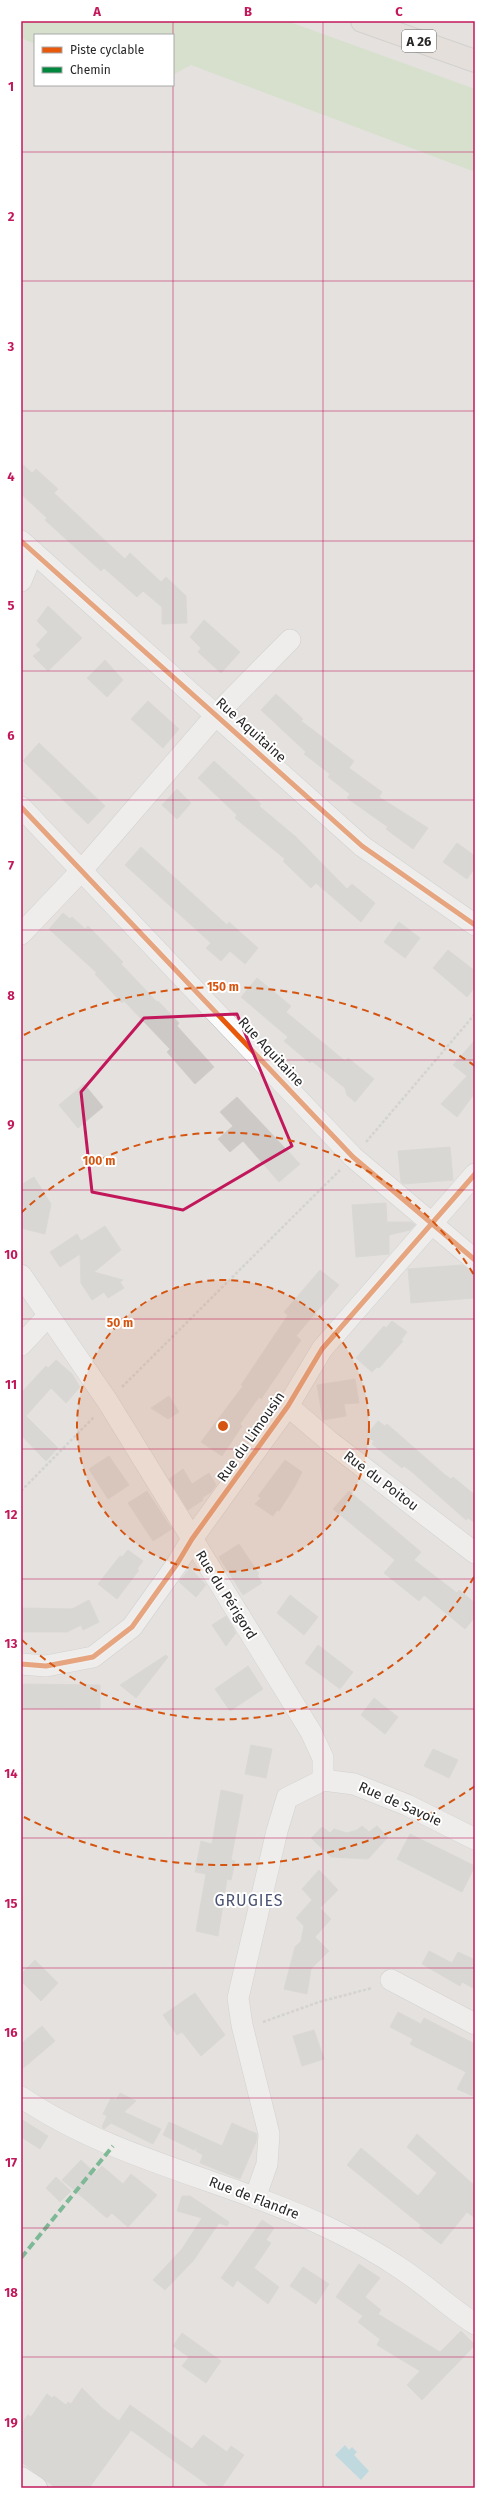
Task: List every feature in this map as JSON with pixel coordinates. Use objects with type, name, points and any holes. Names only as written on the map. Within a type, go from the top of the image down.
[{"type":"highway","name":"A 26","points":[[362,21],[475,61]]},
{"type":"street","name":"Rue Aquitaine","points":[[21,581],[27,547]]},
{"type":"street","name":"Rue Aquitaine","points":[[27,547],[362,846],[475,925]]},
{"type":"street","name":"Rue Aquitaine","points":[[21,934],[82,870],[216,715],[290,640]]},
{"type":"street","name":"Rue Aquitaine","points":[[21,807],[353,1157],[431,1225],[475,1260]]},
{"type":"street","name":"Rue du Limousin","points":[[21,1664],[46,1666],[93,1657],[132,1627],[192,1539],[288,1406],[322,1349],[475,1174]]},
{"type":"street","name":"Rue du Périgord","points":[[21,1275],[108,1402],[311,1732],[324,1758],[323,1780]]},
{"type":"street","points":[[21,1345],[48,1316]]},
{"type":"street","name":"Rue du Poitou","points":[[288,1406],[329,1441],[475,1553]]},
{"type":"street","points":[[256,2198],[267,2164],[269,2134],[242,2025],[238,1998],[277,1831],[287,1798],[323,1780]]},
{"type":"street","name":"Rue de Savoie","points":[[323,1780],[354,1784],[407,1805],[475,1839]]},
{"type":"street","points":[[391,1980],[475,2024]]},
{"type":"street","name":"Rue de Flandre","points":[[21,2097],[48,2115],[109,2145],[256,2198],[329,2228],[399,2268],[475,2324]]},
{"type":"street","points":[[21,2478],[36,2488]]},
{"type":"path","points":[[21,1491],[353,1157],[475,1014]]},
{"type":"path","points":[[242,2025],[263,2022],[391,1980]]},
{"type":"highlighted area","points":[[237,1014],[292,1146],[183,1210],[92,1192],[81,1092],[144,1018]]},
{"type":"green space","points":[[21,21],[287,21],[475,89],[475,172],[191,65],[174,74],[174,34],[34,34],[34,44],[21,38]]},
{"type":"water","points":[[345,2445],[349,2450],[352,2447],[357,2452],[354,2455],[369,2471],[361,2480],[335,2455]]},
{"type":"building","points":[[21,463],[32,473],[36,469],[58,489],[54,493],[125,559],[130,553],[161,582],[166,577],[186,596],[187,623],[162,624],[162,607],[143,591],[137,597],[104,568],[101,571],[45,520],[47,518],[21,494]]},
{"type":"building","points":[[48,606],[82,638],[48,671],[33,656],[41,650],[36,645],[48,632],[37,621]]},
{"type":"building","points":[[204,620],[240,652],[221,673],[198,652],[201,648],[190,637]]},
{"type":"building","points":[[105,660],[123,680],[107,697],[87,678]]},
{"type":"building","points":[[276,694],[303,719],[301,721],[354,761],[349,768],[382,792],[379,797],[428,828],[413,849],[386,829],[388,827],[347,798],[350,794],[328,777],[330,774],[304,754],[306,752],[261,710]]},
{"type":"building","points":[[148,701],[179,729],[163,748],[131,719]]},
{"type":"building","points":[[39,743],[105,806],[88,824],[23,761]]},
{"type":"building","points":[[214,761],[261,804],[259,806],[296,837],[347,889],[352,884],[375,903],[361,922],[316,883],[311,888],[283,861],[285,859],[235,818],[237,815],[198,778]]},
{"type":"building","points":[[177,789],[191,803],[177,819],[162,805]]},
{"type":"building","points":[[457,843],[475,856],[475,868],[467,879],[443,862]]},
{"type":"building","points":[[141,847],[227,925],[229,922],[258,948],[245,964],[230,951],[221,961],[206,948],[211,943],[125,865]]},
{"type":"building","points":[[63,913],[70,919],[72,917],[85,929],[88,926],[123,962],[121,964],[179,1023],[177,1026],[214,1067],[195,1084],[167,1052],[170,1049],[124,1001],[122,1003],[95,974],[97,973],[49,929]]},
{"type":"building","points":[[399,922],[420,938],[405,958],[384,942]]},
{"type":"building","points":[[448,950],[475,971],[475,987],[467,997],[433,968]]},
{"type":"building","points":[[257,978],[291,1006],[286,1012],[345,1061],[348,1058],[374,1079],[355,1102],[347,1095],[345,1088],[312,1061],[310,1063],[284,1041],[288,1037],[241,997]]},
{"type":"building","points":[[475,1040],[475,1093],[457,1117],[441,1104],[467,1076],[453,1065]]},
{"type":"building","points":[[84,1084],[103,1107],[78,1128],[59,1105]]},
{"type":"building","points":[[237,1097],[300,1164],[279,1182],[243,1141],[230,1152],[218,1139],[233,1126],[220,1112]]},
{"type":"building","points":[[450,1147],[453,1180],[404,1184],[401,1182],[398,1151]]},
{"type":"building","points":[[34,1177],[51,1204],[45,1234],[21,1228],[25,1209],[21,1203],[21,1185]]},
{"type":"building","points":[[386,1203],[387,1222],[411,1222],[415,1225],[410,1230],[389,1235],[389,1254],[356,1257],[352,1205]]},
{"type":"building","points":[[105,1226],[121,1250],[94,1272],[123,1280],[120,1282],[124,1288],[108,1298],[104,1292],[92,1300],[81,1283],[80,1254],[60,1267],[50,1252],[77,1234],[81,1241]]},
{"type":"building","points":[[462,1265],[475,1272],[475,1298],[411,1303],[408,1269]]},
{"type":"building","points":[[320,1270],[339,1285],[296,1336],[301,1340],[261,1399],[259,1397],[240,1424],[242,1426],[222,1456],[201,1442],[243,1386],[241,1385],[288,1315],[284,1312]]},
{"type":"building","points":[[392,1321],[407,1332],[401,1340],[403,1341],[379,1368],[377,1367],[372,1372],[356,1358],[384,1326],[386,1328]]},
{"type":"building","points":[[56,1360],[72,1374],[80,1387],[66,1403],[51,1388],[26,1416],[58,1448],[46,1461],[21,1435],[21,1393],[46,1366],[48,1368]]},
{"type":"building","points":[[355,1379],[359,1403],[344,1404],[346,1416],[323,1420],[317,1385]]},
{"type":"building","points":[[169,1396],[179,1412],[168,1419],[151,1408]]},
{"type":"building","points":[[378,1421],[385,1426],[387,1424],[444,1474],[451,1479],[453,1477],[475,1495],[475,1523],[468,1518],[466,1520],[412,1472],[404,1466],[402,1468],[372,1444],[374,1441],[369,1438],[369,1432]]},
{"type":"building","points":[[109,1456],[129,1485],[108,1499],[89,1469]]},
{"type":"building","points":[[285,1460],[302,1472],[279,1511],[277,1510],[273,1516],[255,1504],[261,1498],[258,1496]]},
{"type":"building","points":[[183,1469],[192,1484],[209,1473],[216,1485],[211,1492],[202,1498],[203,1500],[188,1510],[169,1479]]},
{"type":"building","points":[[147,1491],[172,1529],[153,1541],[128,1503]]},
{"type":"building","points":[[349,1491],[421,1552],[414,1560],[457,1593],[459,1590],[475,1603],[475,1617],[465,1629],[424,1595],[419,1601],[384,1573],[395,1560],[333,1509]]},
{"type":"building","points":[[239,1544],[259,1574],[257,1575],[262,1583],[243,1595],[219,1557]]},
{"type":"building","points":[[128,1550],[143,1561],[137,1569],[139,1570],[117,1599],[98,1584],[120,1556],[122,1557]]},
{"type":"building","points":[[190,1568],[206,1585],[196,1597],[179,1582]]},
{"type":"building","points":[[290,1595],[318,1617],[304,1635],[277,1613]]},
{"type":"building","points":[[89,1600],[99,1622],[83,1630],[81,1625],[67,1632],[21,1632],[21,1608],[72,1609]]},
{"type":"building","points":[[226,1616],[236,1633],[226,1646],[212,1625]]},
{"type":"building","points":[[318,1645],[353,1672],[340,1689],[305,1663]]},
{"type":"building","points":[[166,1655],[168,1657],[136,1698],[120,1685]]},
{"type":"building","points":[[248,1666],[263,1689],[230,1711],[215,1689]]},
{"type":"building","points":[[21,1684],[100,1685],[100,1709],[21,1708]]},
{"type":"building","points":[[374,1698],[398,1717],[385,1734],[361,1715]]},
{"type":"building","points":[[251,1745],[272,1749],[266,1778],[245,1774]]},
{"type":"building","points":[[433,1749],[458,1760],[449,1778],[424,1766]]},
{"type":"building","points":[[221,1790],[243,1795],[231,1860],[235,1861],[231,1880],[227,1879],[218,1936],[196,1931],[206,1874],[195,1872],[201,1841],[212,1844]]},
{"type":"building","points":[[362,1826],[369,1832],[377,1826],[388,1837],[368,1859],[331,1857],[311,1838],[322,1827],[330,1833],[334,1829],[347,1833],[357,1830]]},
{"type":"building","points":[[410,1834],[475,1866],[462,1892],[397,1859]]},
{"type":"building","points":[[319,1870],[338,1890],[320,1908],[331,1919],[315,1937],[329,1951],[311,1969],[307,1994],[284,1989],[295,1947],[301,1941],[304,1926],[296,1918],[312,1900],[317,1905],[302,1889]]},
{"type":"building","points":[[429,1951],[452,1963],[458,1952],[475,1960],[475,1989],[462,1982],[460,1986],[422,1964]]},
{"type":"building","points":[[35,1960],[58,1983],[41,2001],[21,1981],[21,1974]]},
{"type":"building","points":[[195,1993],[225,2035],[201,2056],[182,2032],[177,2035],[163,2015]]},
{"type":"building","points":[[398,2012],[421,2024],[424,2018],[475,2044],[475,2097],[457,2089],[466,2072],[410,2044],[413,2039],[390,2027]]},
{"type":"building","points":[[42,2026],[55,2041],[21,2070],[21,2044]]},
{"type":"building","points":[[314,2030],[324,2059],[302,2066],[293,2036]]},
{"type":"building","points":[[120,2093],[136,2101],[124,2112],[161,2129],[153,2144],[111,2123],[104,2129],[102,2127],[107,2116],[103,2114],[111,2098],[116,2100]]},
{"type":"building","points":[[21,2119],[48,2136],[40,2149],[21,2137]]},
{"type":"building","points":[[169,2122],[222,2146],[232,2123],[257,2134],[256,2142],[240,2179],[200,2163],[203,2155],[196,2151],[198,2147],[194,2150],[163,2135]]},
{"type":"building","points":[[417,2134],[475,2186],[475,2218],[467,2212],[441,2244],[419,2227],[421,2225],[347,2165],[361,2148],[418,2196],[437,2173],[407,2147]]},
{"type":"building","points":[[81,2160],[95,2173],[102,2166],[123,2184],[131,2174],[157,2195],[128,2227],[112,2213],[107,2218],[62,2180]]},
{"type":"building","points":[[56,2177],[71,2191],[60,2202],[46,2188]]},
{"type":"building","points":[[182,2196],[190,2196],[229,2222],[227,2226],[219,2223],[193,2261],[165,2290],[153,2280],[182,2249],[202,2218],[177,2211]]},
{"type":"building","points":[[262,2220],[274,2228],[266,2240],[271,2243],[254,2268],[279,2287],[268,2304],[237,2280],[233,2287],[221,2278]]},
{"type":"building","points":[[359,2264],[380,2278],[365,2297],[381,2310],[378,2314],[440,2352],[461,2331],[475,2345],[422,2400],[407,2385],[420,2371],[377,2345],[380,2339],[358,2322],[363,2316],[336,2297]]},
{"type":"building","points":[[303,2267],[329,2284],[316,2304],[290,2286]]},
{"type":"building","points":[[182,2333],[221,2361],[206,2383],[182,2366],[189,2357],[173,2346]]},
{"type":"building","points":[[82,2388],[102,2408],[119,2421],[130,2405],[192,2449],[203,2435],[227,2452],[231,2446],[244,2455],[221,2488],[212,2488],[131,2430],[89,2488],[56,2488],[21,2462],[21,2424],[28,2415],[31,2417],[47,2394],[52,2398],[54,2396],[66,2405],[68,2402],[71,2404]]},
{"type":"marked path","points":[[21,2258],[113,2146]]},
{"type":"cycle path","points":[[21,541],[362,846],[475,925]]},
{"type":"cycle path","points":[[21,807],[353,1157],[475,1260]]},
{"type":"cycle path","points":[[21,1664],[46,1666],[93,1657],[132,1627],[177,1564],[192,1539],[288,1406],[322,1349],[475,1174]]},
{"type":"district","name":"GRUGIES","points":[[249,1900]]}]
